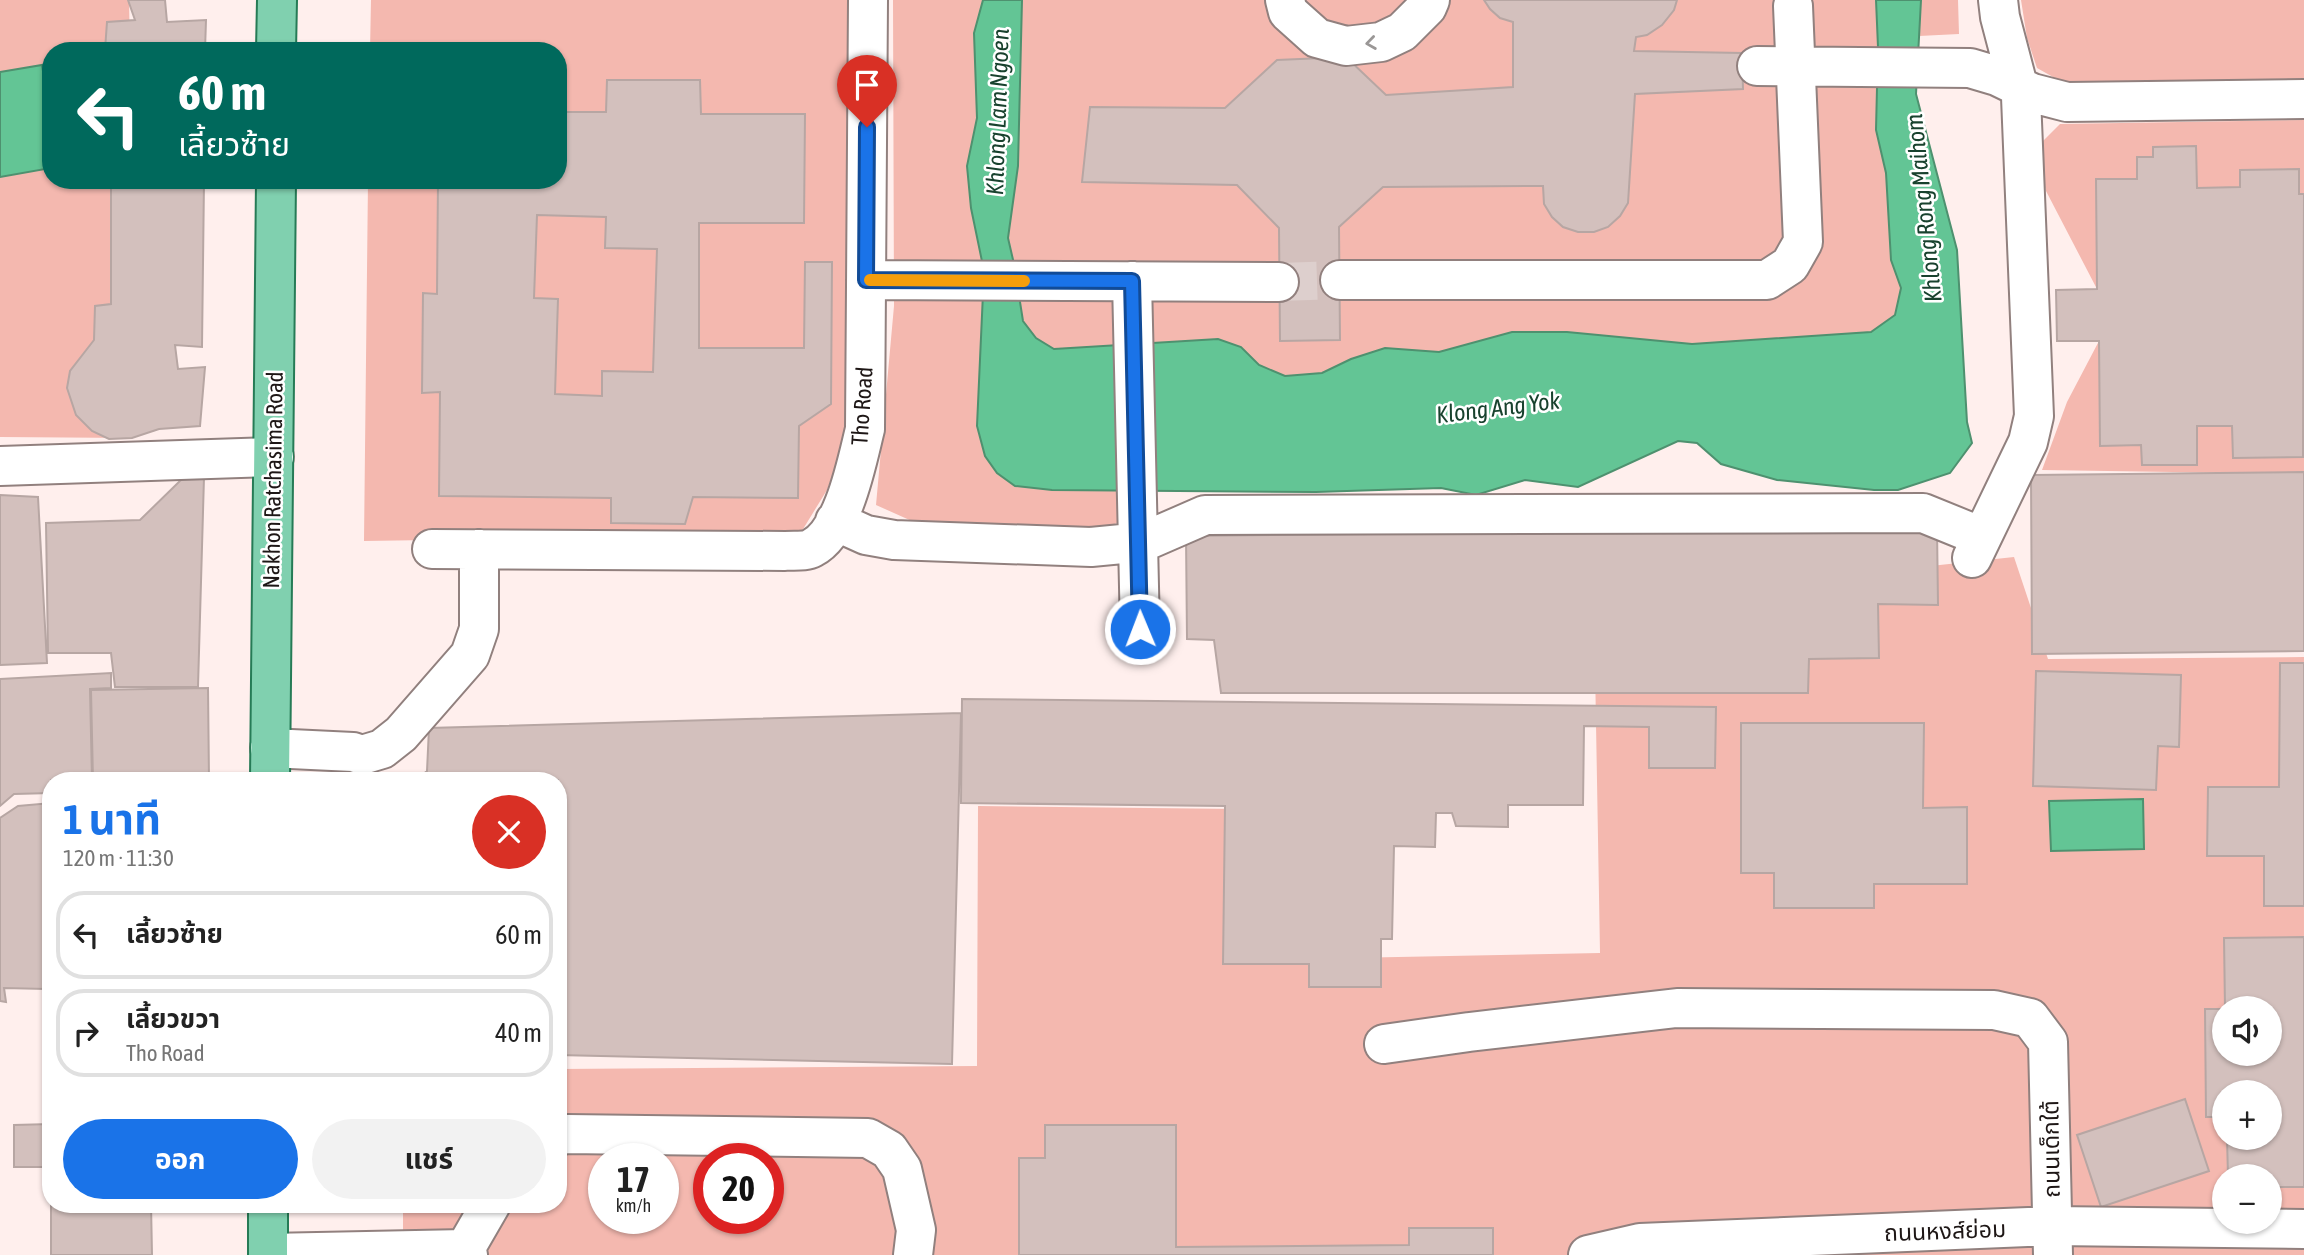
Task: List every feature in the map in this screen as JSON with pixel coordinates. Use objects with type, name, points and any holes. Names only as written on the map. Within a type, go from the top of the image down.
[{"type":"main road","points":[[276,0],[276,42]]},
{"type":"main road","name":"Nakhon Ratchasima Road","points":[[270,764],[275,189]]},
{"type":"main road","points":[[268,1213],[268,1254]]},
{"type":"lane","name":"Tho Road","points":[[432,550],[785,551],[811,549],[828,534],[849,493],[864,429],[868,0]]},
{"type":"lane","points":[[1284,0],[1288,12],[1317,38],[1346,46],[1381,42],[1402,32],[1427,7],[1430,0]]},
{"type":"lane","points":[[835,521],[866,535],[894,540],[1091,547],[1138,530],[1205,515],[1923,513],[1982,537],[2028,442],[2034,416],[2021,97],[1998,0]]},
{"type":"lane","points":[[1340,280],[1768,280],[1790,265],[1803,242],[1793,6]]},
{"type":"lane","points":[[1757,66],[1970,68],[1997,76],[2032,93],[2067,102],[2304,99]]},
{"type":"lane","points":[[866,280],[1057,281],[1133,299],[1279,282]]},
{"type":"lane","points":[[1133,299],[1140,629]]},
{"type":"lane","points":[[0,466],[274,457]]},
{"type":"lane","points":[[270,764],[353,752],[362,755],[382,749],[401,734],[470,655],[479,629],[479,549]]},
{"type":"lane","name":"ถนนเด็กใต้","points":[[1384,1044],[1677,1008],[1994,1010],[2029,1018],[2048,1042],[2053,1241]]},
{"type":"lane","points":[[567,1133],[868,1138],[889,1150],[902,1169],[916,1230],[913,1255]]},
{"type":"lane","points":[[268,1254],[466,1252],[486,1213]]},
{"type":"lane","name":"ถนนหงส์ย่อม","points":[[1588,1255],[1640,1243],[2053,1241],[2304,1229]]},
{"type":"shaded area","points":[[0,0],[129,0],[130,42],[42,42],[42,189],[131,189],[132,438],[0,437]]},
{"type":"shaded area","points":[[371,0],[849,0],[847,436],[827,490],[800,534],[364,541],[368,189],[567,189],[567,42],[370,42]]},
{"type":"shaded area","points":[[893,0],[983,0],[974,33],[977,118],[967,166],[971,208],[984,271],[977,426],[985,456],[997,473],[1052,490],[1126,491],[1118,523],[1091,530],[923,526],[876,505],[894,306]]},
{"type":"shaded area","points":[[1022,0],[1876,0],[1876,130],[1886,173],[1891,260],[1901,288],[1895,315],[1871,332],[1692,344],[1568,332],[1512,332],[1439,352],[1385,348],[1322,373],[1285,376],[1259,365],[1241,347],[1218,339],[1054,349],[1036,338],[1023,321],[1008,238],[1018,166]]},
{"type":"shaded area","points":[[1921,0],[1958,0],[1959,34],[1919,36]]},
{"type":"shaded area","points":[[2021,0],[2304,0],[2304,79],[2062,82],[2037,68],[2027,38]]},
{"type":"shaded area","points":[[2304,120],[2304,288],[2097,289],[2046,191],[2035,149],[2060,124]]},
{"type":"shaded area","points":[[2304,336],[2304,474],[2042,470],[2067,402],[2099,341]]},
{"type":"shaded area","points":[[2014,557],[2048,659],[2304,657],[2304,1255],[403,1255],[403,1213],[567,1213],[567,1069],[977,1066],[978,806],[1238,809],[1238,960],[1600,953],[1595,666],[1912,568]]},
{"type":"water","points":[[983,0],[1022,0],[1018,166],[1008,238],[1023,321],[1036,338],[1054,349],[1218,339],[1241,347],[1259,365],[1285,376],[1322,373],[1351,359],[1385,348],[1439,352],[1512,332],[1567,332],[1692,344],[1871,332],[1895,315],[1901,288],[1891,260],[1886,173],[1876,130],[1876,0],[1921,0],[1916,94],[1957,250],[1967,422],[1972,443],[1950,473],[1898,490],[1777,480],[1721,464],[1697,443],[1678,441],[1578,487],[1525,480],[1476,495],[1441,488],[1316,492],[1052,490],[1015,486],[997,473],[985,456],[977,426],[984,271],[971,208],[967,166],[977,118],[974,33]]},
{"type":"water","points":[[42,65],[42,170],[0,177],[0,72]]},
{"type":"water","points":[[2143,799],[2144,849],[2051,851],[2049,801]]},
{"type":"building","points":[[128,0],[165,0],[167,22],[206,20],[205,42],[106,42],[107,22],[135,20]]},
{"type":"building","points":[[1484,0],[1677,0],[1674,10],[1662,25],[1647,35],[1636,37],[1634,51],[1742,53],[1743,89],[1635,94],[1628,203],[1620,216],[1608,227],[1594,232],[1578,232],[1563,227],[1552,217],[1544,204],[1543,186],[1383,187],[1339,227],[1340,340],[1280,341],[1279,228],[1237,185],[1082,182],[1090,107],[1225,108],[1277,60],[1346,57],[1386,95],[1513,87],[1513,22],[1500,18]]},
{"type":"building","points":[[607,80],[700,80],[701,114],[805,114],[804,223],[699,223],[699,348],[804,348],[805,262],[832,262],[831,404],[799,426],[798,498],[693,497],[685,524],[611,523],[611,498],[439,496],[440,392],[422,393],[423,293],[437,294],[438,189],[567,189],[567,112],[606,112]],"holes":[[[537,215],[606,217],[605,248],[657,249],[653,372],[602,371],[602,396],[555,394],[558,299],[534,298]]]},
{"type":"building","points":[[2196,146],[2197,188],[2240,187],[2240,170],[2299,169],[2299,194],[2304,194],[2303,457],[2233,458],[2232,426],[2197,426],[2197,465],[2142,465],[2141,445],[2100,446],[2099,341],[2057,341],[2056,290],[2097,289],[2096,179],[2137,179],[2137,157],[2153,157],[2153,147]]},
{"type":"building","points":[[111,189],[204,189],[202,347],[175,345],[178,369],[205,367],[200,426],[159,429],[132,438],[109,439],[92,431],[76,415],[67,388],[70,371],[94,340],[95,306],[111,304]]},
{"type":"building","points":[[2304,472],[2304,651],[2032,654],[2031,475]]},
{"type":"building","points":[[184,477],[204,477],[198,687],[115,687],[111,653],[48,653],[46,523],[140,520]]},
{"type":"building","points":[[0,495],[38,497],[47,663],[0,665]]},
{"type":"building","points":[[1937,528],[1938,605],[1878,604],[1879,658],[1809,659],[1808,693],[1221,693],[1214,640],[1187,639],[1186,536]]},
{"type":"building","points":[[2280,663],[2304,663],[2304,906],[2264,906],[2264,856],[2207,856],[2208,787],[2279,787]]},
{"type":"building","points":[[2036,671],[2181,675],[2179,747],[2158,746],[2156,790],[2033,786]]},
{"type":"building","points":[[111,673],[111,688],[90,689],[92,772],[42,772],[42,793],[14,794],[0,806],[0,679]]},
{"type":"building","points":[[208,688],[209,772],[93,772],[91,690]]},
{"type":"building","points":[[962,699],[1716,707],[1715,768],[1649,768],[1649,727],[1584,726],[1583,805],[1508,805],[1508,827],[1456,826],[1452,813],[1436,813],[1435,847],[1394,846],[1392,939],[1381,939],[1381,987],[1309,987],[1309,964],[1223,964],[1225,806],[961,803]]},
{"type":"building","points":[[961,713],[952,1064],[567,1055],[567,772],[426,772],[429,728]]},
{"type":"building","points":[[1741,723],[1924,723],[1923,808],[1967,807],[1967,884],[1874,884],[1874,908],[1774,908],[1774,873],[1741,873]]},
{"type":"building","points":[[42,804],[42,989],[4,988],[6,1002],[0,1001],[0,818],[18,806]]},
{"type":"building","points":[[2304,937],[2304,1187],[2282,1187],[2282,1164],[2228,1164],[2227,1150],[2282,1150],[2282,1080],[2212,1080],[2212,1117],[2206,1117],[2205,1009],[2212,1009],[2212,1066],[2282,1066],[2282,996],[2225,996],[2224,938]]},
{"type":"building","points":[[2185,1099],[2209,1171],[2101,1207],[2077,1135]]},
{"type":"building","points":[[42,1124],[42,1167],[14,1167],[14,1125]]},
{"type":"building","points":[[1045,1125],[1176,1125],[1176,1247],[1409,1245],[1409,1228],[1493,1228],[1493,1255],[1019,1255],[1019,1158],[1045,1158]]},
{"type":"building","points":[[51,1213],[151,1213],[152,1255],[51,1255]]},
{"type":"tunnel","points":[[1279,282],[1340,280]]},
{"type":"slow traffic","points":[[870,280],[1024,281]]},
{"type":"route","points":[[867,127],[866,280],[1132,281],[1140,629]]},
{"type":"water label","name":"Khlong Lam Ngoen","points":[[998,112]]},
{"type":"water label","name":"Khlong Rong Maihom","points":[[1924,208]]},
{"type":"water label","name":"Klong Ang Yok","points":[[1498,408]]}]
